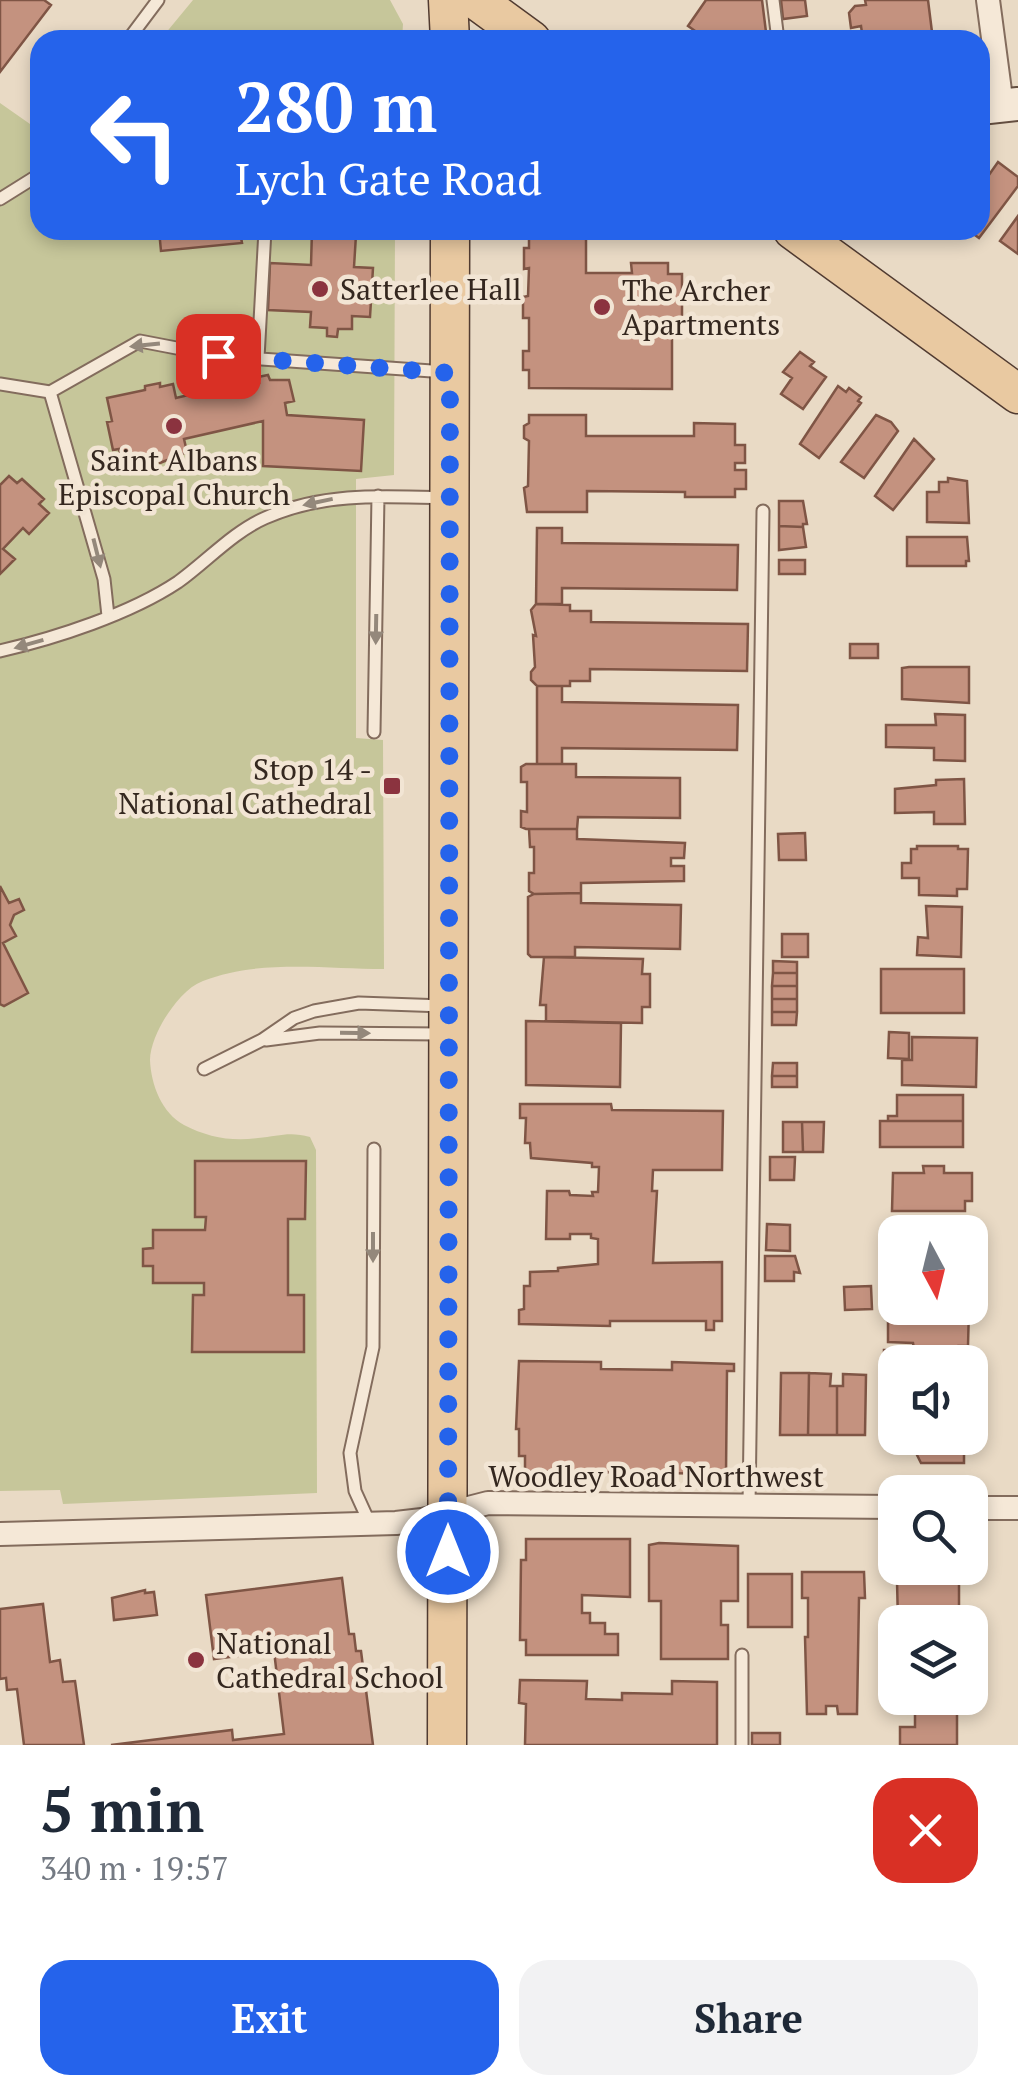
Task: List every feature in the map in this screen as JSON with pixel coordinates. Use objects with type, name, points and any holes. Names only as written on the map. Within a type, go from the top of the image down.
[{"type":"main road","points":[[448,0],[450,30]]},
{"type":"main road","points":[[476,0],[517,30]]},
{"type":"main road","points":[[447,1745],[450,240]]},
{"type":"main road","points":[[806,240],[1018,394]]},
{"type":"street","points":[[988,0],[1000,106]]},
{"type":"street","name":"Woodley Road Northwest","points":[[0,1534],[370,1524],[422,1520],[488,1503],[878,1507]]},
{"type":"street","points":[[988,1508],[1018,1508]]},
{"type":"lane","points":[[136,30],[158,0]]},
{"type":"lane","points":[[773,0],[777,30]]},
{"type":"lane","points":[[0,199],[30,180]]},
{"type":"lane","points":[[258,358],[264,240]]},
{"type":"lane","points":[[0,384],[50,392],[140,341],[218,356],[450,373]]},
{"type":"lane","points":[[50,392],[104,579],[108,616]]},
{"type":"lane","points":[[0,651],[108,616],[174,584],[262,520],[315,501],[378,496],[450,498]]},
{"type":"lane","points":[[374,732],[378,496]]},
{"type":"lane","points":[[750,1506],[763,511]]},
{"type":"lane","points":[[204,1069],[262,1040],[294,1018],[342,1005],[449,1020]]},
{"type":"lane","points":[[262,1040],[449,1020]]},
{"type":"lane","points":[[370,1524],[355,1491],[350,1453],[373,1347],[374,1149]]},
{"type":"lane","points":[[742,1655],[742,1745]]},
{"type":"green space","points":[[193,0],[390,0],[403,24],[403,30],[168,30]]},
{"type":"green space","points":[[0,103],[30,124],[30,240],[395,240],[394,475],[356,479],[356,738],[383,740],[384,969],[269,968],[203,981],[186,992],[169,1013],[155,1038],[150,1060],[159,1097],[184,1125],[229,1139],[303,1135],[310,1137],[316,1150],[317,1493],[63,1504],[60,1490],[0,1491]]},
{"type":"building","points":[[0,0],[44,0],[51,5],[0,72]]},
{"type":"building","points":[[706,0],[762,0],[766,30],[694,30],[688,26]]},
{"type":"building","points":[[781,0],[805,0],[807,16],[783,19]]},
{"type":"building","points":[[865,0],[928,0],[932,30],[851,28],[849,13],[855,6],[866,5]]},
{"type":"building","points":[[998,162],[1018,177],[1018,186],[990,223],[990,173]]},
{"type":"building","points":[[1018,216],[1018,254],[1000,241]]},
{"type":"building","points":[[160,240],[242,243],[161,251]]},
{"type":"building","name":"Satterlee Hall","points":[[312,240],[356,240],[354,267],[373,268],[370,317],[352,316],[352,329],[338,329],[337,337],[327,336],[327,328],[310,327],[311,312],[268,310],[270,263],[311,265]]},
{"type":"building","name":"The Archer Apartments","points":[[529,240],[586,240],[586,273],[632,273],[631,263],[668,263],[668,274],[682,274],[682,320],[672,321],[672,389],[529,388],[529,370],[523,370],[523,351],[529,351],[529,318],[523,318],[523,297],[528,296],[529,268],[524,269],[524,248],[529,248]]},
{"type":"building","points":[[800,352],[814,362],[810,366],[826,377],[803,409],[781,394],[792,378],[783,372]]},
{"type":"building","name":"Saint Albans Episcopal Church","points":[[268,375],[270,380],[289,380],[294,401],[285,403],[287,415],[364,420],[361,471],[263,466],[263,421],[184,439],[187,452],[160,463],[159,459],[148,462],[147,457],[122,462],[119,449],[113,450],[107,398],[160,383],[160,387],[173,384],[176,398],[205,391],[204,385],[220,382],[221,387],[252,381],[253,384],[259,383],[258,377]]},
{"type":"building","points":[[838,386],[846,392],[849,388],[861,397],[861,403],[819,458],[800,444]]},
{"type":"building","points":[[529,415],[586,415],[586,436],[694,436],[694,423],[735,424],[735,445],[745,445],[745,463],[735,463],[735,470],[746,470],[746,489],[735,489],[735,497],[587,491],[587,512],[527,512],[524,488],[528,486],[529,441],[524,438],[524,426],[529,423]]},
{"type":"building","points":[[876,415],[891,422],[898,431],[864,478],[841,462]]},
{"type":"building","points":[[914,439],[934,459],[893,510],[875,496]]},
{"type":"building","points":[[9,476],[17,483],[22,479],[44,499],[39,504],[49,513],[29,534],[23,528],[3,549],[15,559],[0,574],[0,485]]},
{"type":"building","points":[[948,478],[967,481],[969,523],[927,522],[927,492],[939,492],[939,482],[948,482]]},
{"type":"building","points":[[779,501],[803,501],[807,524],[779,526]]},
{"type":"building","points":[[779,526],[803,527],[806,547],[779,550]]},
{"type":"building","points":[[537,528],[562,528],[562,543],[738,545],[737,590],[562,588],[562,604],[536,604]]},
{"type":"building","points":[[907,537],[967,537],[969,561],[966,566],[907,566]]},
{"type":"building","points":[[779,560],[805,560],[805,574],[779,574]]},
{"type":"building","points":[[536,604],[570,605],[570,611],[591,611],[591,622],[748,624],[747,671],[590,669],[590,681],[570,681],[570,686],[537,686],[531,680],[535,667],[533,635],[536,636],[531,610]]},
{"type":"building","points":[[850,644],[878,644],[878,658],[850,658]]},
{"type":"building","points":[[969,667],[969,703],[902,699],[902,668]]},
{"type":"building","points":[[537,686],[562,686],[562,702],[738,705],[737,750],[562,748],[562,764],[537,764]]},
{"type":"building","points":[[935,714],[965,715],[965,761],[934,760],[934,748],[886,747],[886,725],[936,725]]},
{"type":"building","points":[[576,764],[576,777],[680,778],[680,818],[578,817],[577,829],[526,829],[521,827],[521,811],[527,812],[527,782],[521,782],[521,767]]},
{"type":"building","points":[[964,779],[965,824],[934,824],[934,812],[895,813],[895,789],[936,785],[936,780]]},
{"type":"building","points":[[529,829],[577,829],[577,839],[685,843],[684,858],[671,858],[671,866],[684,866],[684,881],[581,883],[581,893],[534,894],[529,891],[534,847],[530,847]]},
{"type":"building","points":[[805,833],[806,860],[779,860],[778,834]]},
{"type":"building","points":[[911,849],[968,849],[967,889],[957,889],[957,896],[919,895],[919,878],[902,878],[902,863],[911,863]]},
{"type":"building","points":[[0,886],[9,903],[19,899],[24,910],[14,915],[10,925],[16,936],[3,943],[28,993],[4,1006],[0,1004]]},
{"type":"building","points":[[581,893],[581,903],[681,905],[680,949],[575,947],[575,957],[531,957],[528,897]]},
{"type":"building","points":[[926,906],[962,907],[961,957],[917,955],[918,937],[928,938]]},
{"type":"building","points":[[782,934],[808,934],[808,957],[782,957]]},
{"type":"building","points":[[544,957],[643,959],[642,974],[650,974],[650,1007],[642,1007],[642,1023],[546,1021],[546,1005],[540,1005]]},
{"type":"building","points":[[773,961],[797,962],[797,973],[773,973]]},
{"type":"building","points":[[881,969],[964,969],[964,1013],[881,1013]]},
{"type":"building","points":[[773,973],[797,973],[797,986],[772,986]]},
{"type":"building","points":[[772,986],[797,986],[797,999],[772,999]]},
{"type":"building","points":[[772,999],[797,999],[797,1012],[772,1012]]},
{"type":"building","points":[[772,1012],[797,1012],[796,1025],[772,1025]]},
{"type":"building","points":[[526,1021],[621,1023],[620,1087],[526,1085]]},
{"type":"building","points":[[889,1032],[909,1033],[909,1059],[888,1058]]},
{"type":"building","points":[[912,1037],[977,1038],[976,1087],[902,1085],[902,1060],[912,1060]]},
{"type":"building","points":[[773,1063],[797,1063],[797,1076],[772,1076]]},
{"type":"building","points":[[772,1076],[797,1076],[797,1087],[772,1087]]},
{"type":"building","points":[[897,1095],[963,1095],[963,1121],[888,1121],[888,1116],[897,1116]]},
{"type":"building","points":[[520,1104],[611,1104],[612,1110],[723,1111],[722,1170],[653,1170],[652,1191],[657,1191],[653,1263],[722,1262],[722,1321],[714,1321],[714,1330],[706,1330],[706,1321],[610,1321],[610,1326],[519,1324],[530,1272],[598,1264],[598,1239],[591,1238],[591,1234],[546,1239],[547,1191],[593,1196],[592,1192],[598,1192],[599,1167],[592,1167],[592,1163],[531,1158],[530,1143],[525,1143],[526,1118],[520,1118]]},
{"type":"building","points":[[880,1121],[963,1121],[963,1147],[880,1147]]},
{"type":"building","points":[[783,1122],[802,1122],[803,1152],[783,1152]]},
{"type":"building","points":[[802,1122],[824,1122],[823,1152],[803,1152]]},
{"type":"building","points":[[770,1157],[795,1157],[794,1180],[770,1180]]},
{"type":"building","points":[[195,1161],[306,1161],[305,1219],[288,1219],[288,1295],[304,1295],[304,1352],[192,1352],[193,1295],[204,1295],[204,1283],[153,1283],[153,1266],[143,1266],[143,1249],[153,1248],[153,1230],[205,1230],[206,1217],[195,1217]]},
{"type":"building","points":[[923,1166],[944,1166],[944,1173],[972,1173],[972,1201],[965,1201],[965,1211],[892,1211],[893,1173],[924,1173]]},
{"type":"building","points":[[767,1224],[790,1225],[790,1251],[766,1250]]},
{"type":"building","points":[[765,1256],[795,1256],[800,1273],[794,1272],[794,1281],[765,1281]]},
{"type":"building","points":[[871,1286],[872,1309],[845,1310],[844,1287]]},
{"type":"building","points":[[888,1325],[969,1325],[968,1345],[888,1342]]},
{"type":"building","points":[[519,1361],[601,1362],[601,1369],[672,1370],[672,1362],[734,1364],[734,1371],[727,1371],[726,1474],[525,1471],[525,1456],[519,1456],[516,1429]]},
{"type":"building","points":[[781,1373],[809,1373],[808,1435],[780,1435]]},
{"type":"building","points":[[809,1373],[831,1374],[830,1386],[837,1386],[837,1435],[808,1435]]},
{"type":"building","points":[[843,1374],[866,1375],[865,1435],[837,1435],[837,1386],[843,1386]]},
{"type":"building","points":[[917,1455],[964,1455],[964,1463],[921,1463]]},
{"type":"building","points":[[526,1539],[630,1539],[630,1597],[582,1595],[582,1613],[590,1613],[590,1623],[605,1623],[605,1634],[618,1634],[618,1655],[526,1655],[526,1640],[520,1640],[521,1560],[526,1560]]},
{"type":"building","points":[[649,1545],[738,1546],[738,1601],[721,1601],[721,1625],[728,1625],[728,1659],[661,1659],[661,1601],[649,1601]]},
{"type":"building","points":[[802,1572],[864,1572],[865,1598],[859,1598],[857,1714],[838,1714],[837,1706],[826,1706],[826,1714],[807,1714],[808,1598],[802,1598]]},
{"type":"building","points":[[748,1574],[792,1574],[792,1627],[748,1627]]},
{"type":"building","points":[[342,1578],[349,1634],[354,1634],[356,1651],[361,1651],[373,1745],[111,1745],[232,1730],[233,1740],[284,1734],[274,1651],[214,1659],[206,1595]]},
{"type":"building","points":[[897,1585],[959,1585],[959,1605],[898,1605]]},
{"type":"building","points":[[145,1590],[154,1592],[157,1615],[114,1620],[112,1598]]},
{"type":"building","points":[[43,1604],[50,1662],[60,1660],[63,1682],[75,1681],[84,1745],[24,1745],[17,1689],[7,1690],[6,1678],[0,1679],[0,1609]]},
{"type":"building","points":[[520,1680],[587,1681],[586,1699],[622,1700],[622,1693],[672,1694],[672,1681],[717,1682],[717,1745],[525,1745],[526,1704],[519,1703]]},
{"type":"building","points":[[915,1715],[957,1715],[957,1745],[900,1745],[900,1727],[915,1727]]},
{"type":"building","points":[[752,1733],[780,1733],[780,1745],[752,1745]]},
{"type":"place","name":"Satterlee Hall","points":[[320,289]]},
{"type":"place","name":"The Archer Apartments","points":[[602,307]]},
{"type":"place","name":"Saint Albans Episcopal Church","points":[[174,426]]},
{"type":"place","name":"Stop 14 - National Cathedral","points":[[392,786]]},
{"type":"place","name":"National Cathedral School","points":[[196,1660]]},
{"type":"route","points":[[218,356],[450,373],[448,1552]]}]
